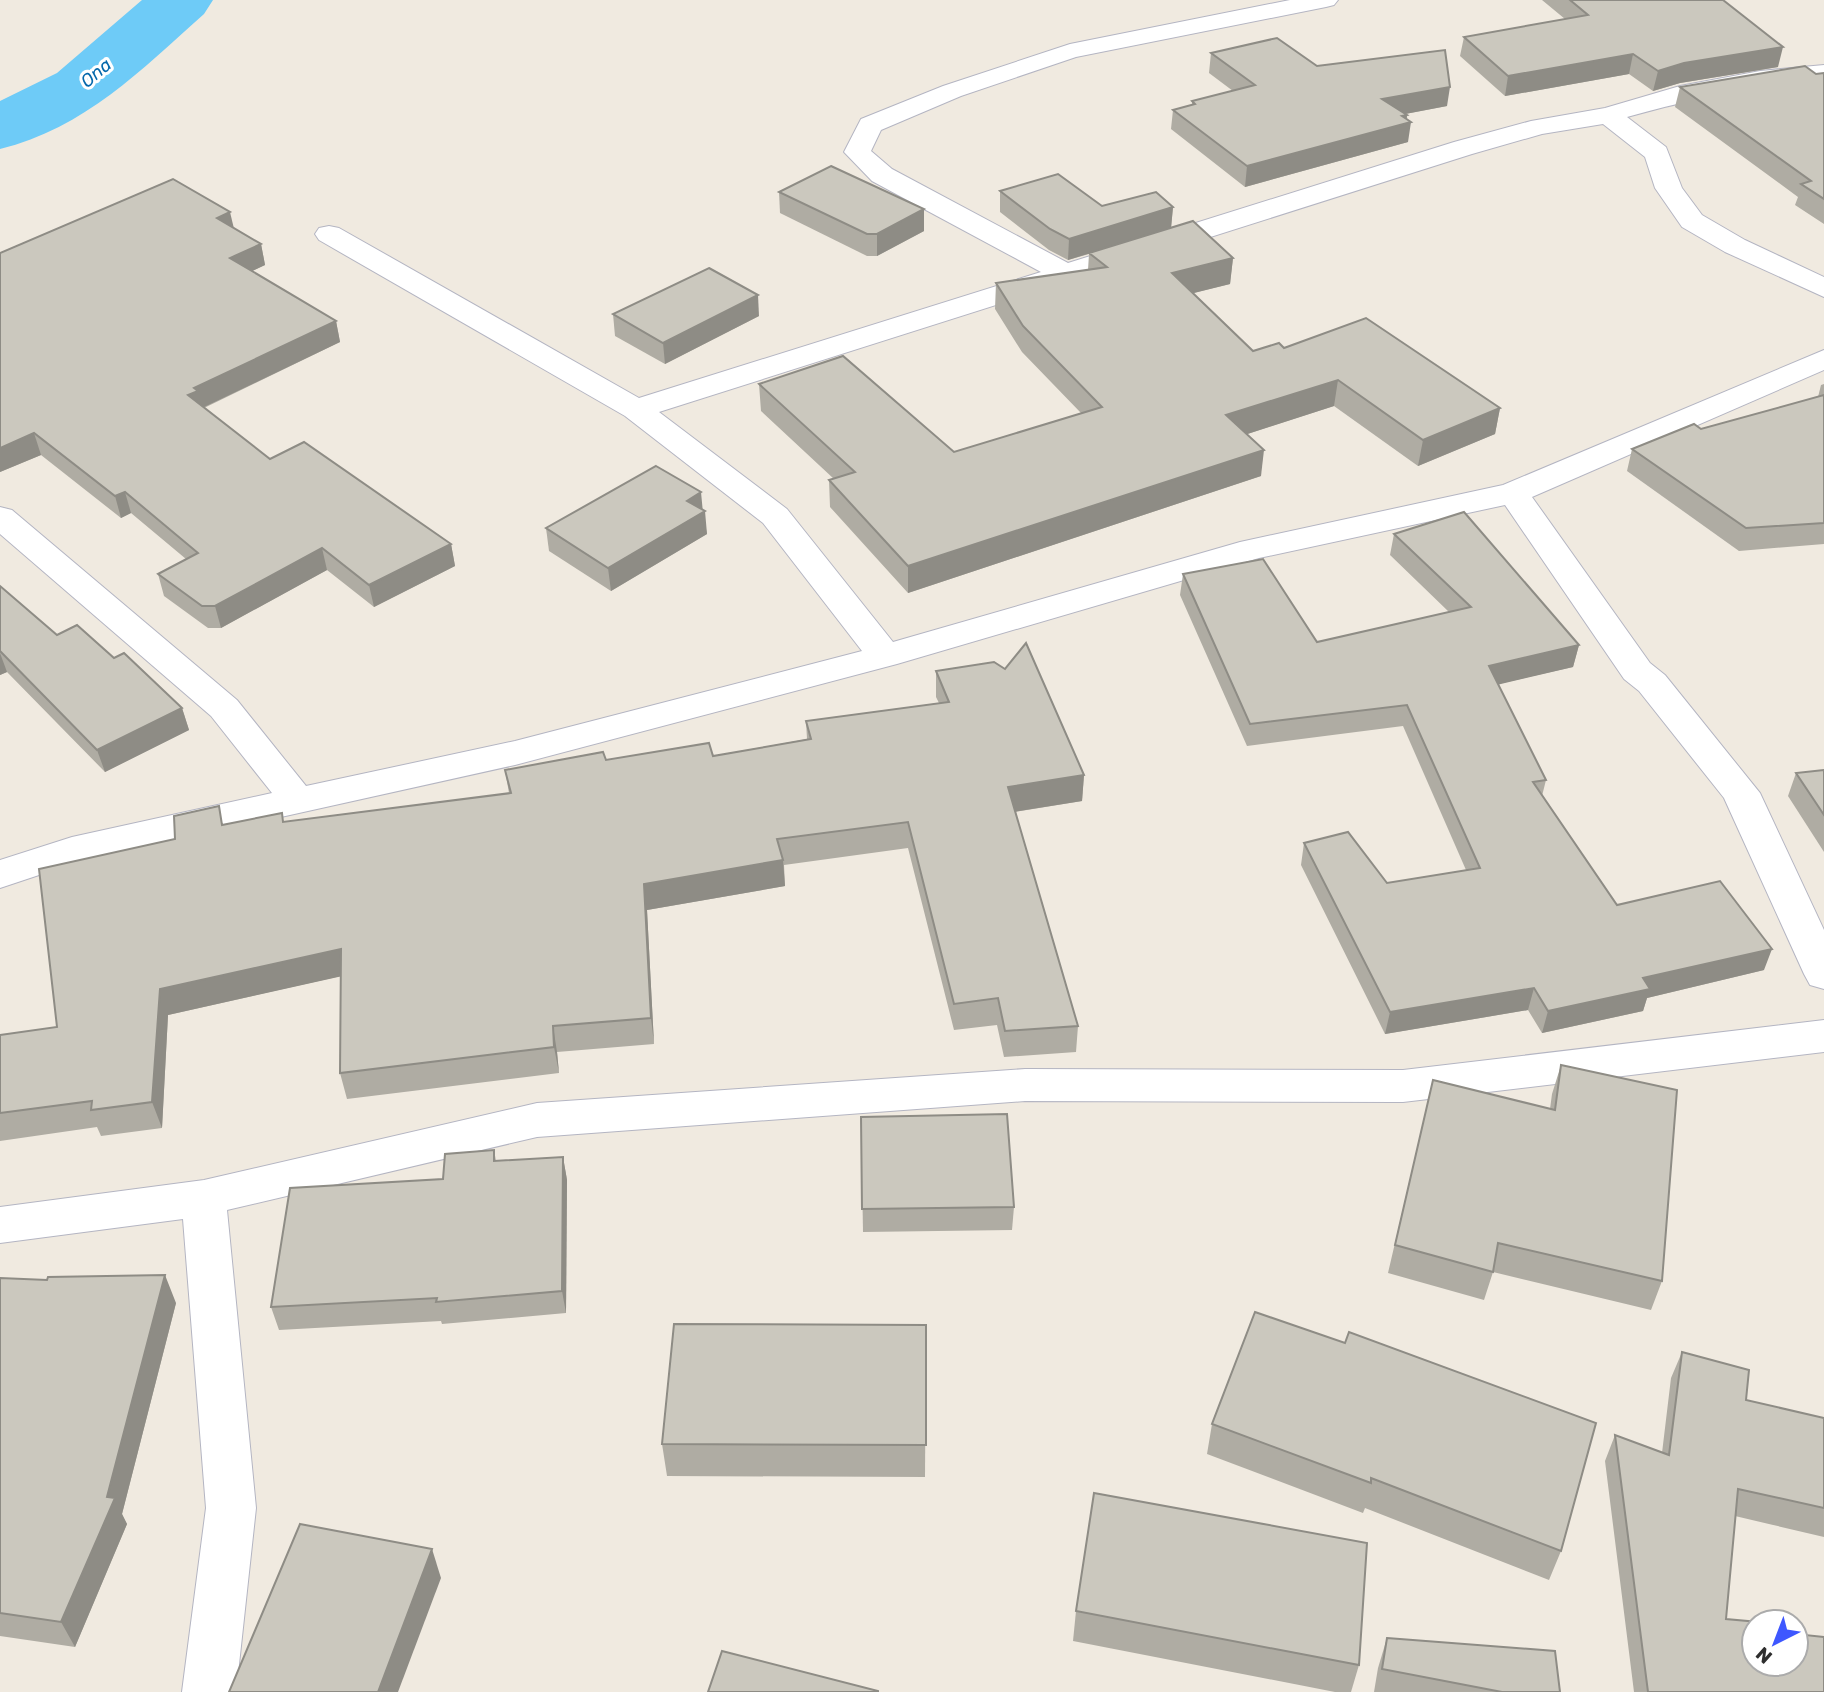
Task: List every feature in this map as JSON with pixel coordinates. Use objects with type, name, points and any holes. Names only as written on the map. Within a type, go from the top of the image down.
[{"type":"street","points":[[1063,272],[882,175],[857,152],[870,125],[952,91],[1070,51],[1326,0]]},
{"type":"street","points":[[636,409],[1063,272],[1475,145],[1539,127],[1608,115],[1680,94],[1760,79],[1824,72]]},
{"type":"street","points":[[1608,115],[1657,153],[1669,188],[1692,220],[1735,246],[1824,288]]},
{"type":"street","points":[[329,234],[636,409],[775,516],[885,656]]},
{"type":"street","points":[[0,874],[72,850],[515,753],[885,656],[1252,549],[1513,493],[1824,359]]},
{"type":"street","points":[[1513,493],[1637,671],[1651,683],[1741,793],[1824,974]]},
{"type":"street","points":[[0,517],[224,708],[298,801]]},
{"type":"street","points":[[0,1225],[204,1198],[537,1120],[1025,1085],[1403,1086],[1824,1036]]},
{"type":"street","points":[[204,1198],[232,1507],[209,1692]]},
{"type":"building","points":[[1570,0],[1723,0],[1783,47],[1684,63],[1658,71],[1633,54],[1508,76],[1464,37],[1588,15]]},
{"type":"building","points":[[1277,38],[1317,66],[1445,50],[1450,87],[1382,99],[1407,115],[1402,116],[1411,122],[1247,166],[1173,110],[1195,104],[1192,101],[1255,85],[1211,53]]},
{"type":"building","points":[[1805,66],[1816,74],[1824,73],[1824,199],[1801,184],[1811,181],[1680,87]]},
{"type":"building","points":[[831,166],[924,209],[877,234],[867,234],[779,192]]},
{"type":"building","points":[[1058,174],[1102,206],[1156,192],[1173,207],[1069,239],[1050,229],[1000,191]]},
{"type":"building","points":[[173,179],[230,212],[217,218],[261,244],[230,258],[336,321],[194,388],[198,391],[188,395],[270,459],[304,442],[451,544],[369,585],[322,548],[215,606],[202,606],[158,574],[198,553],[125,492],[115,496],[34,433],[0,448],[0,253]]},
{"type":"building","points":[[1193,221],[1233,258],[1172,273],[1253,351],[1279,343],[1284,348],[1366,318],[1500,408],[1423,440],[1338,380],[1226,415],[1264,450],[908,566],[829,480],[855,472],[759,384],[843,356],[954,452],[1102,407],[1023,326],[996,283],[1107,267],[1089,253]]},
{"type":"building","points":[[709,268],[758,295],[663,343],[613,314]]},
{"type":"building","points":[[1824,395],[1824,523],[1746,528],[1632,449],[1694,424],[1701,429]]},
{"type":"building","points":[[656,466],[701,492],[687,501],[705,511],[608,568],[546,528]]},
{"type":"building","points":[[1464,512],[1579,645],[1489,666],[1546,780],[1533,782],[1617,905],[1720,881],[1772,949],[1643,978],[1650,989],[1548,1011],[1534,988],[1390,1012],[1304,843],[1348,832],[1387,883],[1480,868],[1407,705],[1250,724],[1183,574],[1263,559],[1317,642],[1471,607],[1394,534]]},
{"type":"building","points":[[0,586],[57,635],[77,625],[114,658],[124,653],[182,708],[97,750],[0,651]]},
{"type":"building","points":[[1026,643],[1084,775],[1008,787],[1078,1026],[1005,1031],[998,998],[954,1004],[908,822],[777,839],[783,860],[644,884],[651,1018],[553,1026],[554,1047],[340,1073],[341,949],[160,989],[152,1102],[91,1110],[92,1101],[0,1113],[0,1035],[57,1027],[39,869],[175,839],[174,816],[219,806],[222,825],[282,813],[283,822],[511,793],[505,770],[603,752],[606,760],[709,743],[713,756],[811,739],[806,721],[949,702],[936,671],[994,662],[1005,669]]},
{"type":"building","points":[[1824,770],[1824,815],[1796,773]]},
{"type":"building","points":[[1561,1065],[1677,1090],[1662,1281],[1498,1243],[1493,1272],[1395,1245],[1433,1080],[1555,1110]]},
{"type":"building","points":[[1007,1114],[1014,1207],[862,1209],[861,1117]]},
{"type":"building","points":[[494,1150],[494,1161],[563,1157],[562,1291],[436,1302],[437,1298],[271,1307],[290,1188],[443,1179],[445,1154]]},
{"type":"building","points":[[165,1275],[107,1497],[115,1498],[61,1622],[0,1613],[0,1278],[47,1280],[48,1277]]},
{"type":"building","points":[[1255,1312],[1345,1343],[1349,1332],[1596,1423],[1561,1551],[1371,1478],[1371,1483],[1212,1424]]},
{"type":"building","points":[[674,1324],[926,1325],[926,1445],[662,1444]]},
{"type":"building","points":[[1682,1352],[1749,1370],[1746,1400],[1824,1418],[1824,1508],[1738,1489],[1726,1619],[1740,1620],[1740,1678],[1810,1678],[1810,1636],[1824,1637],[1824,1692],[1648,1692],[1615,1435],[1669,1455]]},
{"type":"building","points":[[1094,1493],[1367,1543],[1359,1665],[1076,1611]]},
{"type":"building","points":[[300,1524],[432,1549],[378,1692],[229,1692]]},
{"type":"building","points":[[1387,1638],[1555,1651],[1560,1692],[1502,1692],[1382,1669]]},
{"type":"building","points":[[722,1651],[878,1691],[878,1692],[708,1692]]},
{"type":"waterway","name":"Ona","points":[[0,128],[81,87],[181,0]]}]
